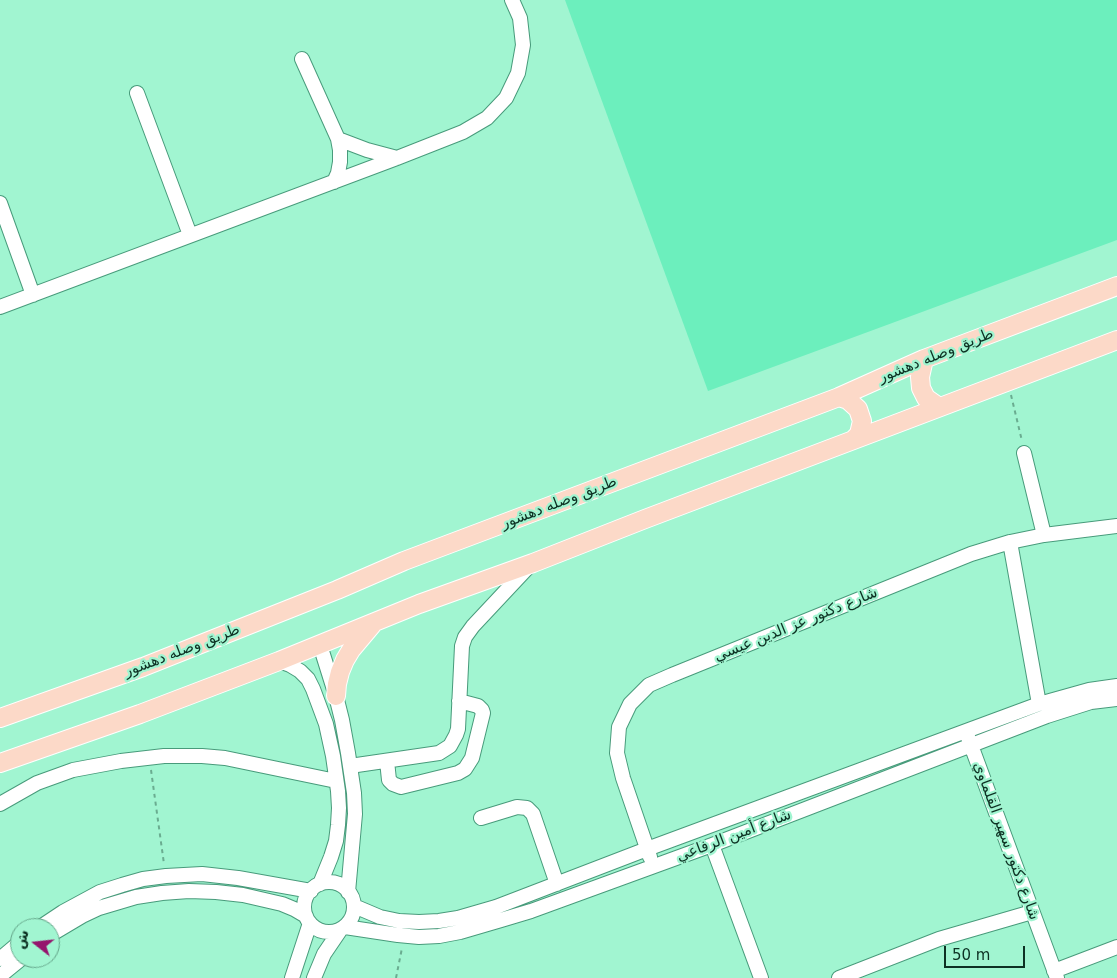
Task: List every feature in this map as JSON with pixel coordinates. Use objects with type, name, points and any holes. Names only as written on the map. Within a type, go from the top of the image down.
[{"type":"main road","name":"طريق وصله دهشور","points":[[0,718],[143,666],[337,590],[404,561],[839,397],[924,360],[1117,286]]},
{"type":"main road","points":[[0,763],[140,714],[320,645],[420,604],[533,563],[645,518],[1117,340]]},
{"type":"main road","points":[[924,360],[920,377],[921,388],[926,398],[939,407]]},
{"type":"main road","points":[[839,397],[848,400],[858,408],[862,421],[859,434],[853,440]]},
{"type":"main road","points":[[336,696],[338,678],[345,660],[374,622]]},
{"type":"street","points":[[0,307],[397,158],[463,132],[487,118],[506,98],[518,73],[523,45],[520,18],[512,0]]},
{"type":"street","points":[[302,59],[338,139],[340,162],[334,182]]},
{"type":"street","points":[[137,93],[190,235]]},
{"type":"street","points":[[338,139],[397,158]]},
{"type":"street","points":[[0,203],[33,295]]},
{"type":"street","points":[[1024,453],[1044,535]]},
{"type":"street","name":"شارع دكتور عز الدين عيسي","points":[[652,866],[623,778],[617,753],[619,727],[630,704],[649,685],[672,674],[971,554],[1010,542],[1044,535],[1117,526]]},
{"type":"street","points":[[1010,542],[1039,704]]},
{"type":"street","points":[[350,766],[439,753],[450,746],[458,729],[462,646],[465,637],[473,626],[533,563]]},
{"type":"street","points":[[320,645],[342,720],[354,793],[355,814],[348,892]]},
{"type":"street","points":[[279,661],[300,671],[314,689],[326,724],[333,756],[339,808],[332,858],[304,903],[304,910],[308,920],[302,949],[292,978]]},
{"type":"street","name":"شارع أمين الرفاعي","points":[[343,928],[405,936],[440,936],[460,932],[532,910],[712,845],[1047,716],[1117,686]]},
{"type":"street","name":"شارع أمين الرفاعي","points":[[354,906],[380,917],[399,921],[439,921],[458,918],[496,907],[1039,704],[1090,696],[1117,699]]},
{"type":"street","points":[[386,761],[389,780],[401,787],[458,773],[465,769],[472,758],[483,713],[478,706],[459,701]]},
{"type":"street","points":[[326,724],[342,720]]},
{"type":"street","name":"شارع دكتور سهير القلماوي","points":[[966,732],[1055,974]]},
{"type":"street","points":[[0,804],[37,783],[73,770],[149,757],[225,758],[336,781]]},
{"type":"street","points":[[481,818],[517,807],[527,808],[533,814],[557,884]]},
{"type":"street","points":[[712,845],[761,978]]},
{"type":"street","points":[[332,858],[341,863],[352,861]]},
{"type":"street","points":[[53,918],[100,892],[136,881],[166,876],[202,874],[315,887],[328,882],[336,883],[343,887],[352,898],[353,914],[350,921],[324,954],[314,978]]},
{"type":"street","points":[[60,929],[99,908],[136,897],[198,891],[243,895],[282,904],[294,909],[308,920],[314,928],[334,932],[343,928]]},
{"type":"street","points":[[839,978],[939,939],[1032,912]]},
{"type":"street","points":[[302,949],[314,947],[324,954]]},
{"type":"street","points":[[1055,974],[1117,947]]},
{"type":"street","points":[[0,959],[10,950]]},
{"type":"street","points":[[0,976],[10,968]]},
{"type":"path","points":[[1008,382],[1024,453]]},
{"type":"path","points":[[149,757],[166,876]]},
{"type":"path","points":[[396,978],[405,936]]},
{"type":"green space","points":[[565,0],[1117,0],[1117,240],[708,391]]}]
